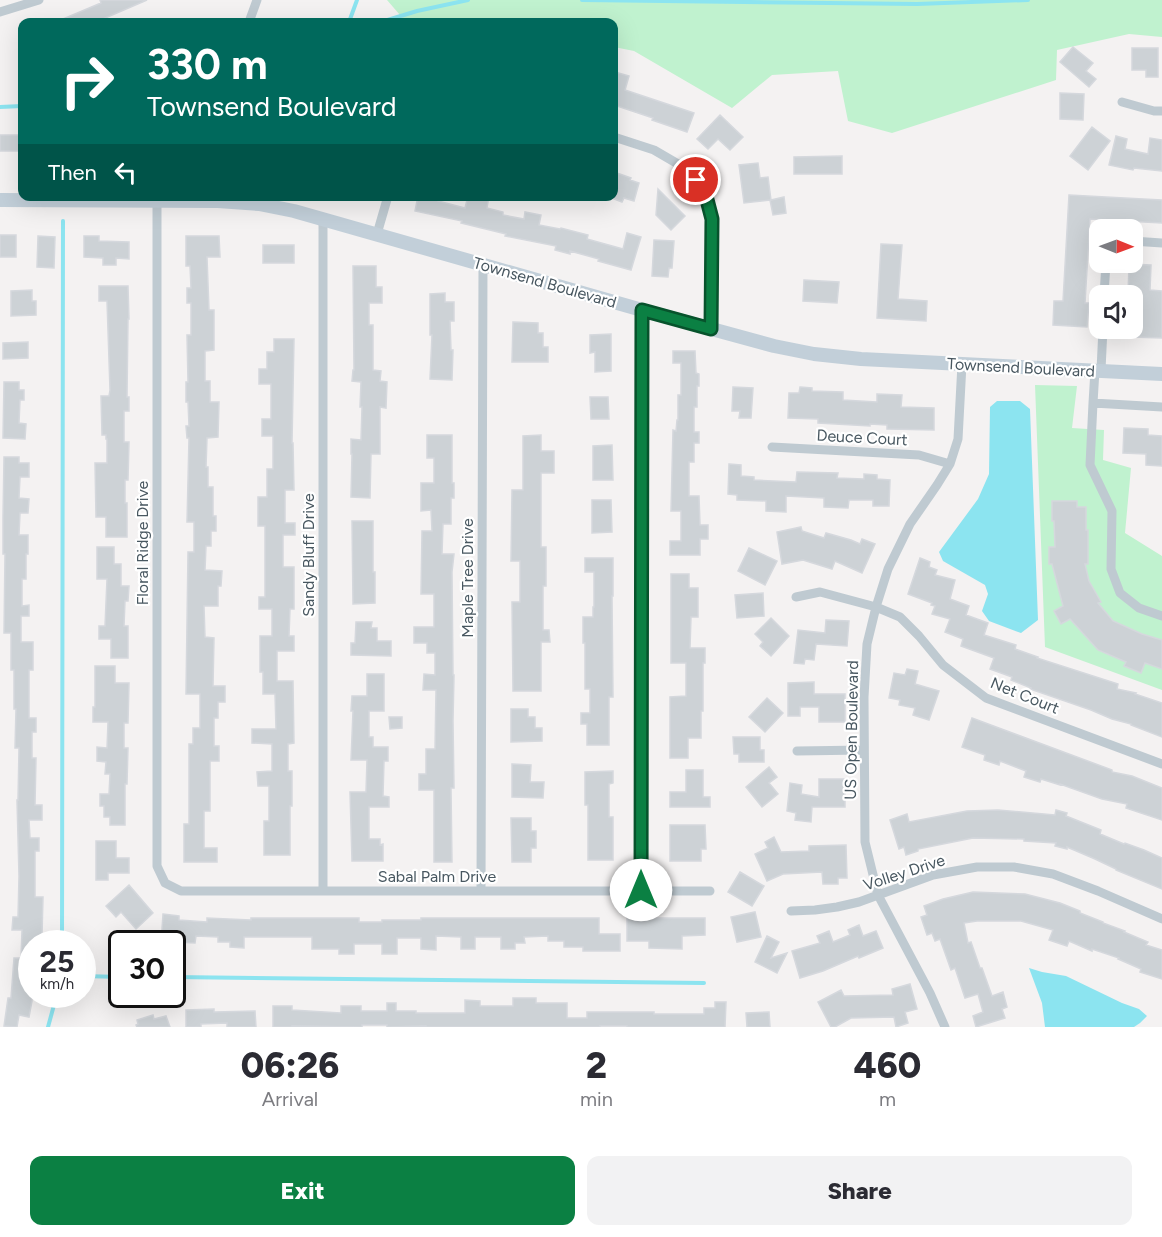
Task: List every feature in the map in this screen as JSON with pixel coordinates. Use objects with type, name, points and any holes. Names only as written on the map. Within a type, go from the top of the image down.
[{"type":"street","points":[[0,12],[38,0]]},
{"type":"street","points":[[250,18],[256,0]]},
{"type":"street","points":[[1122,102],[1162,111]]},
{"type":"street","points":[[618,138],[654,150],[678,164],[696,180],[706,196],[712,219],[711,329]]},
{"type":"street","name":"Townsend Boulevard","points":[[0,200],[18,200]]},
{"type":"street","name":"Floral Ridge Drive","points":[[157,201],[157,866],[165,883]]},
{"type":"street","name":"Townsend Boulevard","points":[[234,201],[294,211],[711,329],[814,354],[861,359],[1162,374]]},
{"type":"street","points":[[377,234],[387,201]]},
{"type":"street","name":"Sandy Bluff Drive","points":[[323,220],[323,890]]},
{"type":"street","points":[[1143,242],[1162,243]]},
{"type":"street","name":"Maple Tree Drive","points":[[482,891],[483,265]]},
{"type":"street","points":[[641,890],[642,310]]},
{"type":"street","points":[[1102,339],[1093,403],[1090,465],[1112,511],[1111,569],[1120,593],[1140,608],[1162,616]]},
{"type":"street","name":"US Open Boulevard","points":[[945,1027],[930,993],[878,895],[865,842],[864,697],[867,644],[888,569],[910,524],[950,464],[958,439],[962,364]]},
{"type":"street","points":[[1093,403],[1162,407]]},
{"type":"street","name":"Deuce Court","points":[[772,447],[919,455],[950,464]]},
{"type":"street","name":"Net Court","points":[[796,597],[820,592],[876,607],[900,617],[943,665],[986,698],[1162,764]]},
{"type":"street","points":[[797,751],[864,750]]},
{"type":"street","name":"Volley Drive","points":[[791,911],[815,910],[859,902],[933,875],[977,867],[1014,867],[1053,874],[1162,919]]},
{"type":"street","name":"Sabal Palm Drive","points":[[165,883],[181,891],[710,891]]},
{"type":"green space","points":[[387,0],[1162,0],[1162,37],[1129,34],[1057,50],[1056,80],[892,133],[848,121],[838,71],[772,75],[732,108],[634,51],[618,48],[618,18],[403,18]]},
{"type":"green space","points":[[1035,385],[1077,386],[1072,428],[1104,430],[1103,460],[1131,468],[1125,533],[1162,556],[1162,690],[1045,647]]},
{"type":"water","points":[[997,401],[1020,401],[1030,409],[1038,620],[1021,633],[989,621],[982,611],[988,594],[985,585],[943,561],[939,552],[978,499],[989,474],[990,407]]},
{"type":"water","points":[[1029,968],[1066,976],[1139,1009],[1147,1016],[1134,1027],[1045,1027],[1042,1003]]},
{"type":"building","points":[[100,0],[147,0],[105,18],[65,18],[101,3]]},
{"type":"building","points":[[1073,47],[1093,63],[1086,71],[1096,79],[1089,87],[1060,62]]},
{"type":"building","points":[[1132,48],[1158,48],[1158,77],[1146,77],[1146,70],[1132,70]]},
{"type":"building","points":[[618,73],[629,76],[625,90],[694,113],[687,132],[652,120],[653,118],[618,106]]},
{"type":"building","points":[[1060,93],[1084,94],[1083,120],[1060,119]]},
{"type":"building","points":[[720,115],[743,137],[730,150],[718,139],[708,149],[697,139]]},
{"type":"building","points":[[1092,127],[1110,141],[1088,170],[1070,156]]},
{"type":"building","points":[[0,135],[18,135],[18,151],[0,151]]},
{"type":"building","points":[[1116,136],[1127,139],[1125,149],[1148,154],[1150,138],[1162,140],[1162,171],[1134,168],[1133,170],[1109,165]]},
{"type":"building","points":[[842,156],[842,174],[794,174],[794,157]]},
{"type":"building","points":[[758,163],[760,178],[768,177],[771,200],[784,197],[786,213],[773,215],[770,200],[744,203],[739,165]]},
{"type":"building","points":[[618,173],[639,183],[634,201],[624,198],[622,202],[618,200]]},
{"type":"building","points":[[658,189],[685,216],[671,230],[656,215]]},
{"type":"building","points":[[1069,195],[1162,200],[1162,223],[1143,222],[1143,219],[1089,219],[1085,303],[1089,303],[1087,327],[1053,325],[1054,301],[1063,301]]},
{"type":"building","points":[[417,201],[438,201],[465,208],[467,201],[488,201],[487,208],[503,212],[503,215],[524,219],[525,212],[541,215],[539,225],[588,235],[587,239],[623,249],[627,233],[641,237],[631,270],[570,251],[570,254],[555,250],[556,246],[505,236],[506,234],[461,223],[462,221],[415,211]]},
{"type":"building","points":[[0,235],[16,235],[16,257],[0,257]]},
{"type":"building","points":[[38,236],[55,237],[54,268],[37,267]]},
{"type":"building","points":[[84,236],[99,236],[99,241],[129,242],[129,259],[116,258],[116,265],[103,265],[103,258],[84,257]]},
{"type":"building","points":[[186,236],[219,236],[220,257],[207,257],[209,310],[214,310],[214,350],[205,351],[205,381],[210,381],[210,402],[219,402],[218,437],[207,438],[206,467],[208,467],[208,487],[213,487],[213,516],[216,516],[216,531],[211,531],[211,546],[206,546],[205,570],[222,571],[221,586],[218,586],[218,606],[204,606],[205,637],[214,638],[213,686],[225,686],[225,702],[218,702],[218,718],[214,718],[214,746],[219,746],[219,761],[210,761],[210,811],[204,811],[204,848],[217,848],[217,862],[184,862],[184,824],[189,824],[189,744],[193,744],[193,728],[200,728],[200,694],[186,694],[188,552],[194,552],[194,522],[187,522],[189,438],[187,438],[186,426],[189,426],[186,382],[188,382],[187,335],[191,335],[191,303],[187,303],[187,288],[191,288],[190,266],[186,266]]},
{"type":"building","points":[[654,240],[674,241],[672,268],[669,268],[668,277],[652,276]]},
{"type":"building","points":[[881,244],[902,245],[898,299],[927,301],[926,321],[877,318]]},
{"type":"building","points":[[263,245],[294,245],[294,263],[263,263]]},
{"type":"building","points":[[1143,265],[1151,265],[1150,290],[1162,291],[1162,338],[1143,337],[1143,285],[1128,285],[1129,273],[1143,273]]},
{"type":"building","points":[[353,266],[376,266],[376,287],[382,287],[382,303],[369,303],[369,325],[373,325],[373,370],[381,371],[380,381],[387,382],[386,408],[380,407],[380,454],[371,454],[370,498],[351,497],[351,439],[361,440],[362,407],[360,407],[361,382],[352,381],[354,370]]},
{"type":"building","points":[[804,280],[839,282],[837,303],[803,301]]},
{"type":"building","points":[[99,286],[128,286],[127,397],[129,397],[129,411],[124,411],[124,442],[129,442],[128,480],[125,480],[127,537],[106,537],[106,517],[96,517],[95,463],[107,463],[107,439],[106,435],[102,435],[101,396],[109,396],[110,390],[107,301],[99,301]]},
{"type":"building","points":[[32,290],[32,301],[36,301],[36,315],[11,316],[11,291]]},
{"type":"building","points":[[445,293],[445,302],[454,302],[454,321],[450,321],[451,350],[453,350],[452,380],[430,379],[432,335],[430,335],[430,294]]},
{"type":"building","points":[[513,322],[538,323],[538,333],[543,333],[543,347],[548,347],[548,362],[512,362]]},
{"type":"building","points":[[611,334],[611,371],[595,372],[595,352],[590,353],[590,335]]},
{"type":"building","points":[[274,339],[294,339],[292,443],[294,490],[285,490],[285,523],[295,523],[295,535],[283,535],[283,567],[294,567],[294,609],[290,609],[289,636],[294,636],[294,651],[277,651],[277,681],[293,681],[294,743],[288,744],[288,771],[292,771],[290,855],[264,855],[264,821],[269,821],[269,786],[258,786],[257,772],[272,771],[272,744],[252,743],[252,729],[276,729],[275,694],[263,694],[263,672],[260,672],[260,636],[272,636],[272,609],[259,609],[259,597],[265,597],[265,526],[258,526],[258,497],[267,497],[267,469],[273,469],[273,436],[262,436],[262,419],[271,419],[271,384],[259,384],[259,369],[267,369],[267,352],[274,352]]},
{"type":"building","points":[[28,342],[28,358],[3,359],[3,343]]},
{"type":"building","points":[[673,351],[695,351],[696,373],[699,374],[697,407],[694,407],[694,432],[699,432],[699,443],[694,443],[694,462],[689,462],[689,496],[699,496],[700,525],[708,525],[708,539],[700,539],[700,555],[670,555],[670,541],[681,541],[681,511],[671,511],[673,430],[676,431],[678,395],[681,395],[681,363],[673,363]]},
{"type":"building","points":[[4,382],[19,382],[19,390],[24,390],[24,400],[20,400],[19,423],[26,424],[25,439],[3,438]]},
{"type":"building","points":[[733,387],[753,388],[751,418],[739,418],[740,411],[732,411]]},
{"type":"building","points":[[800,387],[812,388],[812,391],[843,392],[843,400],[877,402],[877,394],[902,395],[901,407],[934,408],[934,430],[887,429],[887,425],[818,423],[818,419],[788,418],[789,393],[799,393]]},
{"type":"building","points":[[590,397],[608,397],[609,419],[591,419]]},
{"type":"building","points":[[1124,428],[1148,429],[1148,435],[1162,436],[1162,466],[1146,465],[1146,454],[1123,453]]},
{"type":"building","points":[[427,435],[452,435],[454,498],[451,498],[451,524],[443,524],[442,554],[454,554],[452,572],[454,788],[451,788],[452,862],[434,862],[434,790],[419,790],[419,774],[426,774],[426,749],[435,749],[436,690],[423,690],[424,674],[435,675],[435,653],[427,653],[427,643],[414,643],[414,627],[434,627],[434,594],[421,594],[422,531],[432,531],[431,510],[421,511],[421,483],[434,483],[434,458],[427,458]]},
{"type":"building","points":[[541,435],[541,451],[554,451],[554,473],[541,473],[541,547],[546,547],[543,630],[549,630],[550,642],[541,642],[541,691],[513,691],[512,602],[520,602],[520,561],[511,561],[512,490],[523,490],[523,436]]},
{"type":"building","points":[[612,445],[613,480],[593,480],[593,446]]},
{"type":"building","points":[[4,457],[19,457],[19,463],[29,463],[29,477],[20,477],[19,498],[29,499],[28,513],[20,513],[19,535],[28,535],[26,579],[22,579],[22,606],[29,605],[29,616],[21,616],[21,642],[33,642],[33,670],[29,670],[29,718],[36,718],[36,732],[32,732],[32,758],[36,758],[35,805],[42,805],[42,820],[29,820],[30,838],[39,838],[39,851],[35,851],[35,897],[43,897],[42,930],[12,930],[13,917],[18,917],[19,748],[15,748],[16,709],[14,709],[14,670],[11,670],[11,633],[4,633],[5,554],[3,554]]},
{"type":"building","points":[[729,464],[741,465],[741,476],[754,477],[754,480],[796,482],[797,472],[838,473],[837,478],[864,479],[864,474],[877,475],[877,479],[890,480],[889,506],[873,506],[873,500],[849,500],[848,508],[824,507],[824,498],[786,496],[786,512],[766,511],[766,501],[737,500],[737,495],[728,494]]},
{"type":"building","points":[[592,500],[611,500],[612,532],[592,533]]},
{"type":"building","points":[[1052,501],[1077,501],[1077,507],[1086,507],[1088,564],[1085,564],[1089,581],[1101,602],[1098,603],[1113,621],[1162,640],[1162,669],[1145,663],[1141,673],[1124,666],[1126,662],[1098,650],[1070,619],[1061,624],[1054,611],[1063,606],[1052,564],[1049,564],[1049,547],[1055,547]]},
{"type":"building","points":[[352,521],[373,521],[375,603],[353,604]]},
{"type":"building","points":[[801,527],[802,531],[824,538],[826,533],[860,544],[862,539],[875,544],[862,573],[835,561],[832,569],[803,560],[782,564],[777,532]]},
{"type":"building","points":[[97,547],[114,547],[114,564],[121,564],[121,586],[129,586],[128,601],[125,601],[124,626],[128,626],[128,658],[111,658],[111,639],[99,639],[99,626],[105,626],[107,579],[97,579]]},
{"type":"building","points":[[749,548],[777,561],[765,585],[738,571]]},
{"type":"building","points":[[585,558],[613,558],[613,697],[609,697],[609,745],[587,745],[587,724],[581,724],[581,713],[590,713],[590,689],[585,689],[583,617],[593,617],[594,607],[594,572],[585,572]]},
{"type":"building","points":[[920,558],[930,562],[929,567],[937,570],[935,575],[955,580],[950,599],[969,606],[966,615],[988,623],[984,635],[1016,645],[1015,649],[1037,658],[1118,684],[1117,689],[1136,693],[1162,703],[1162,737],[1030,689],[1011,680],[1012,677],[990,669],[994,658],[961,646],[963,639],[945,632],[950,619],[932,614],[935,606],[931,605],[932,603],[908,594]]},
{"type":"building","points":[[671,574],[689,574],[689,588],[698,588],[698,617],[691,617],[690,648],[705,648],[701,738],[688,738],[688,758],[670,758],[670,697],[686,696],[686,663],[671,663]]},
{"type":"building","points":[[763,593],[764,616],[737,618],[735,595]]},
{"type":"building","points":[[771,618],[789,636],[771,656],[760,646],[763,642],[755,634]]},
{"type":"building","points":[[826,620],[849,621],[847,646],[816,644],[814,660],[805,659],[804,664],[794,663],[798,630],[825,633]]},
{"type":"building","points":[[356,622],[372,622],[371,628],[377,628],[377,641],[391,641],[391,656],[351,655],[351,643],[355,643]]},
{"type":"building","points":[[95,666],[115,666],[115,683],[129,683],[128,723],[124,723],[124,748],[128,748],[125,825],[110,825],[110,817],[104,817],[104,806],[100,806],[100,794],[109,794],[110,774],[105,774],[106,762],[97,761],[97,747],[107,748],[108,722],[93,722]]},
{"type":"building","points":[[907,669],[918,671],[915,684],[939,691],[929,720],[913,715],[915,708],[899,705],[900,700],[889,698],[894,673],[905,675]]},
{"type":"building","points":[[367,674],[384,674],[384,711],[369,711],[369,737],[373,737],[373,747],[388,747],[388,761],[384,761],[383,796],[389,797],[389,807],[369,807],[369,839],[380,839],[380,845],[383,844],[383,861],[352,861],[350,792],[366,792],[367,760],[351,760],[352,696],[367,696]]},
{"type":"building","points":[[814,682],[814,694],[845,694],[845,722],[819,722],[819,707],[800,707],[800,716],[788,716],[788,683]]},
{"type":"building","points":[[767,698],[783,713],[765,732],[749,717]]},
{"type":"building","points":[[511,709],[528,709],[528,717],[535,717],[535,728],[542,728],[542,741],[511,742]]},
{"type":"building","points":[[389,717],[402,717],[402,728],[390,729]]},
{"type":"building","points":[[972,718],[1112,770],[1112,772],[1132,776],[1162,788],[1162,820],[1126,808],[1127,804],[1102,799],[1041,779],[1040,782],[1024,777],[1026,771],[1000,761],[999,765],[984,760],[985,755],[962,747]]},
{"type":"building","points":[[733,737],[760,737],[760,750],[764,750],[764,762],[739,762],[739,754],[734,754]]},
{"type":"building","points":[[512,764],[531,765],[530,782],[544,782],[543,798],[512,797]]},
{"type":"building","points":[[769,767],[777,777],[769,783],[778,794],[762,807],[746,787]]},
{"type":"building","points":[[686,770],[703,770],[703,797],[710,797],[710,807],[670,807],[670,792],[686,792]]},
{"type":"building","points":[[613,771],[613,783],[609,784],[609,817],[613,817],[613,860],[588,860],[588,805],[585,805],[585,772]]},
{"type":"building","points":[[819,779],[845,779],[845,807],[812,807],[811,822],[795,820],[796,813],[787,811],[790,783],[802,785],[801,794],[819,797]]},
{"type":"building","points":[[998,810],[1055,815],[1056,810],[1067,813],[1066,816],[1101,830],[1100,834],[1162,858],[1162,889],[1067,847],[1067,849],[1055,846],[1056,843],[1024,841],[1024,839],[973,838],[918,849],[906,855],[904,847],[899,849],[890,820],[907,814],[909,822],[967,811]]},
{"type":"building","points":[[511,818],[531,818],[531,831],[536,831],[536,848],[531,848],[531,862],[512,862]]},
{"type":"building","points":[[670,825],[705,825],[706,849],[701,849],[701,861],[670,861]]},
{"type":"building","points":[[774,837],[781,852],[809,851],[809,846],[846,845],[847,878],[838,878],[838,884],[823,884],[822,872],[783,874],[767,881],[755,854],[768,848],[765,842]]},
{"type":"building","points":[[96,841],[116,841],[116,858],[129,858],[129,873],[108,873],[108,880],[96,880]]},
{"type":"building","points":[[740,872],[764,886],[752,906],[728,892]]},
{"type":"building","points":[[129,885],[153,913],[136,929],[121,912],[116,917],[106,906]]},
{"type":"building","points":[[973,892],[1025,894],[1060,903],[1125,931],[1148,942],[1146,945],[1162,950],[1162,979],[1140,972],[1141,969],[1119,958],[1092,949],[1092,951],[1069,941],[1067,946],[1049,940],[1053,930],[1021,921],[964,923],[968,943],[971,942],[992,996],[1003,992],[1007,1007],[1002,1009],[1005,1018],[976,1027],[973,1016],[983,1012],[978,994],[965,998],[955,968],[951,970],[940,939],[935,941],[932,933],[927,935],[921,917],[927,915],[924,906]]},
{"type":"building","points":[[755,912],[761,937],[737,942],[731,917]]},
{"type":"building","points":[[163,914],[179,916],[179,920],[207,922],[207,918],[251,920],[251,918],[359,918],[359,922],[382,922],[382,920],[421,920],[421,918],[599,918],[599,934],[620,934],[620,951],[583,951],[583,947],[564,947],[564,941],[548,941],[548,936],[524,937],[525,943],[515,943],[515,949],[501,949],[501,937],[475,937],[475,949],[461,949],[461,937],[436,936],[436,950],[421,949],[421,938],[397,938],[397,954],[382,954],[382,944],[354,944],[354,954],[339,954],[339,949],[312,949],[312,937],[244,937],[244,948],[230,947],[230,942],[218,942],[218,937],[196,936],[195,943],[186,943],[186,930],[162,930]]},
{"type":"building","points":[[627,918],[705,918],[705,935],[682,936],[682,949],[649,948],[649,941],[627,941]]},
{"type":"building","points":[[859,925],[863,936],[876,931],[883,948],[800,978],[792,951],[820,943],[817,936],[829,931],[833,942],[850,935],[848,930]]},
{"type":"building","points":[[767,936],[779,942],[771,958],[787,953],[777,973],[755,962]]},
{"type":"building","points":[[14,958],[18,958],[18,1008],[31,1008],[29,1017],[19,1015],[17,1027],[4,1026],[8,998],[11,998]]},
{"type":"building","points":[[910,984],[917,1009],[905,1012],[908,1023],[896,1027],[894,1017],[851,1018],[831,1027],[818,1002],[841,990],[844,996],[893,995],[892,989]]},
{"type":"building","points":[[513,998],[536,998],[536,1003],[567,1003],[567,1018],[587,1018],[587,1012],[704,1014],[704,1008],[715,1008],[715,1002],[726,1002],[725,1027],[387,1027],[387,1025],[362,1025],[362,1027],[273,1027],[273,1006],[292,1006],[292,1010],[341,1013],[341,1006],[361,1006],[361,1011],[387,1011],[387,1003],[396,1003],[396,1011],[465,1013],[465,1000],[480,1001],[480,1006],[513,1006]]},
{"type":"building","points":[[214,1009],[214,1012],[255,1011],[256,1027],[227,1027],[227,1023],[186,1027],[186,1010]]},
{"type":"building","points":[[769,1012],[770,1027],[747,1027],[746,1013]]},
{"type":"building","points":[[153,1015],[154,1019],[166,1016],[170,1027],[137,1027],[137,1020]]},
{"type":"waterway","points":[[350,18],[357,0]]},
{"type":"waterway","points":[[394,18],[468,0]]},
{"type":"waterway","points":[[582,0],[917,4],[1028,0]]},
{"type":"waterway","points":[[0,107],[18,106]]},
{"type":"waterway","points":[[62,930],[63,221]]},
{"type":"waterway","points":[[96,976],[108,977]]},
{"type":"waterway","points":[[186,977],[704,983]]},
{"type":"waterway","points":[[48,1027],[53,1008]]},
{"type":"route","points":[[641,890],[642,310],[711,329],[712,219],[706,196],[696,180]]}]
